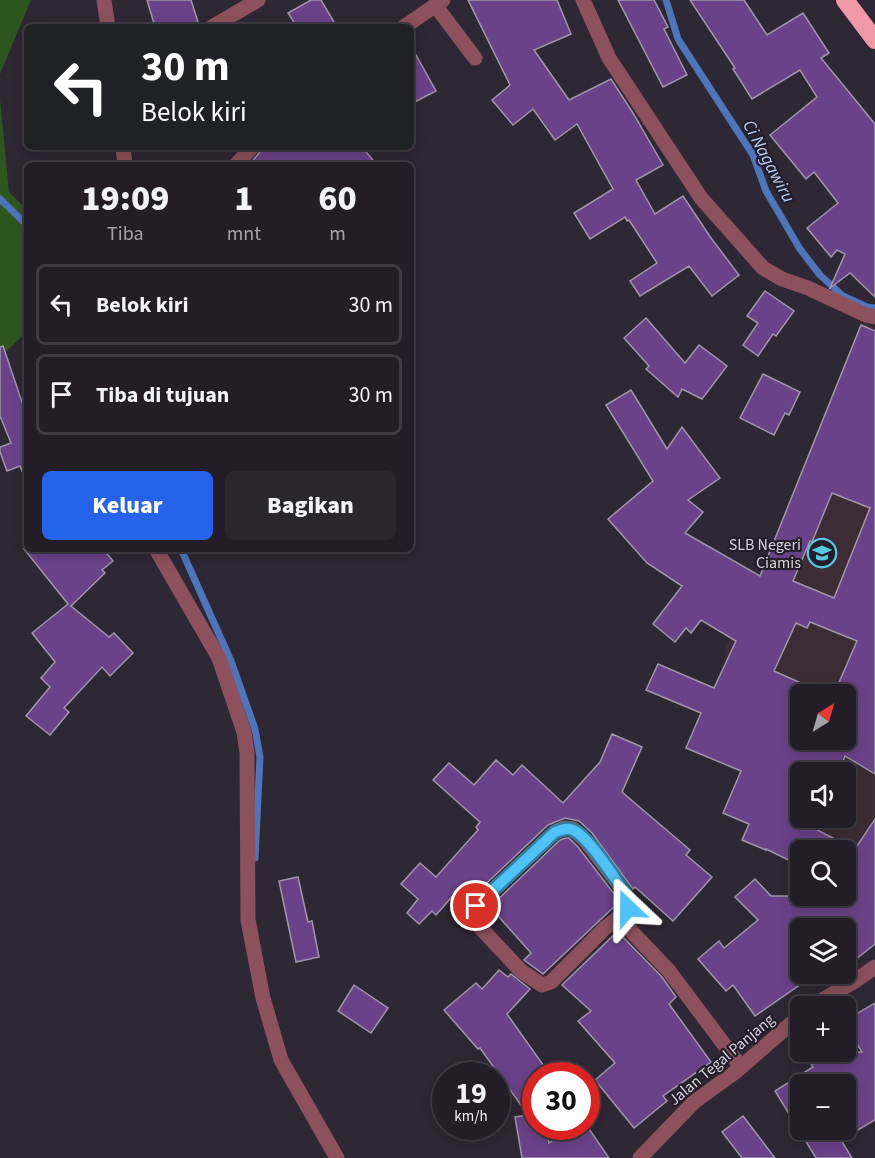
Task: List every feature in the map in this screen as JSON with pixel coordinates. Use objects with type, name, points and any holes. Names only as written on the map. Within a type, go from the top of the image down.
[{"type":"highway","points":[[845,0],[875,40]]},
{"type":"street","points":[[104,0],[108,24]]},
{"type":"street","points":[[217,24],[258,0]]},
{"type":"street","points":[[583,0],[609,58],[700,198],[763,268],[782,279],[808,288],[866,315],[875,316]]},
{"type":"street","points":[[408,24],[439,2],[475,58]]},
{"type":"street","points":[[239,162],[249,150]]},
{"type":"street","points":[[158,552],[219,658],[244,732],[248,753],[248,920],[263,998],[281,1060],[337,1158]]},
{"type":"street","points":[[564,828],[573,829],[585,840],[623,890],[628,899],[628,908],[622,915],[605,928],[551,982],[542,985],[521,971],[472,916],[476,906],[555,832],[564,828]]},
{"type":"street","points":[[622,915],[631,931],[669,972],[741,1067]]},
{"type":"street","points":[[829,996],[875,967]]},
{"type":"street","name":"Jalan Tegal Panjang","points":[[640,1158],[694,1102],[741,1067],[790,1025]]},
{"type":"shaded area","name":"SLB Negeri Ciamis","points":[[862,321],[875,326],[875,874],[856,858],[856,840],[790,840],[790,861],[768,850],[791,828],[856,828],[856,762],[806,762],[810,750],[856,750],[856,684],[836,684],[839,674],[835,684],[790,684],[790,750],[805,750],[800,762],[790,762],[724,668],[726,646],[749,603]]},
{"type":"green space","points":[[0,0],[31,0],[0,74]]},
{"type":"green space","points":[[0,99],[9,192],[24,207],[24,335],[0,357]]},
{"type":"building","points":[[147,0],[191,0],[198,22],[154,24]]},
{"type":"building","points":[[311,0],[321,0],[335,24],[295,24],[288,13]]},
{"type":"building","points":[[468,0],[557,0],[571,34],[534,50],[569,100],[611,79],[663,165],[636,180],[655,214],[683,196],[739,275],[712,296],[689,266],[640,296],[630,281],[657,263],[629,220],[627,221],[625,217],[590,239],[574,213],[613,189],[577,124],[555,140],[533,109],[513,125],[492,100],[510,85]]},
{"type":"building","points":[[618,0],[654,0],[668,27],[664,29],[687,75],[663,87]]},
{"type":"building","points":[[690,0],[744,0],[767,35],[803,13],[829,53],[821,58],[875,124],[875,297],[850,273],[830,288],[845,254],[837,250],[831,257],[807,228],[838,203],[814,172],[806,179],[770,135],[817,97],[800,70],[752,99],[733,69],[735,68]]},
{"type":"building","points":[[414,51],[436,91],[414,102]]},
{"type":"building","points":[[260,150],[364,150],[374,162],[252,162]]},
{"type":"building","points":[[765,291],[794,311],[776,336],[773,334],[758,356],[743,345],[758,323],[747,316]]},
{"type":"building","points":[[646,318],[685,363],[699,345],[727,366],[702,399],[682,389],[678,397],[646,369],[649,366],[624,338]]},
{"type":"building","points":[[861,325],[875,331],[875,774],[845,756],[843,762],[790,762],[790,828],[818,828],[817,830],[837,840],[790,840],[790,861],[742,840],[749,824],[723,813],[741,771],[686,748],[701,713],[646,690],[658,664],[714,688],[736,641],[701,620],[691,633],[686,628],[675,642],[653,624],[682,586],[647,563],[608,519],[653,481],[606,405],[631,390],[667,449],[682,427],[720,478],[688,500],[703,512],[685,533],[760,576]],"holes":[[[832,493],[870,508],[834,598],[793,581]]]},
{"type":"building","points":[[3,346],[22,402],[24,401],[24,476],[20,466],[7,471],[0,452],[0,447],[11,443],[0,416],[0,347]]},
{"type":"building","points":[[763,374],[800,392],[789,415],[785,413],[774,435],[740,418]]},
{"type":"building","points":[[26,552],[106,552],[113,561],[102,570],[105,573],[71,606],[109,637],[114,633],[133,653],[110,676],[102,667],[64,708],[69,712],[50,735],[26,716],[50,687],[41,678],[55,662],[32,633],[68,604]]},
{"type":"building","points":[[612,734],[642,747],[622,792],[690,850],[686,855],[712,877],[673,921],[635,887],[633,889],[592,833],[579,821],[565,818],[548,825],[470,899],[459,889],[436,915],[432,911],[419,924],[407,913],[418,899],[401,884],[420,863],[436,877],[478,830],[476,827],[480,822],[433,780],[449,763],[474,785],[496,760],[513,775],[522,765],[563,803],[600,762]]},
{"type":"building","points":[[875,819],[875,944],[856,959],[856,918],[790,918],[790,984],[801,984],[755,1016],[733,985],[726,991],[698,959],[719,941],[724,948],[758,920],[735,897],[755,879],[771,896],[790,896],[790,906],[856,906],[856,848]]},
{"type":"building","points":[[566,838],[578,847],[615,895],[618,903],[543,974],[524,960],[531,953],[490,907],[560,840]]},
{"type":"building","points":[[298,877],[308,922],[312,921],[319,957],[296,962],[279,881]]},
{"type":"building","points":[[619,930],[662,977],[676,997],[669,1004],[711,1062],[663,1096],[667,1101],[634,1128],[600,1086],[600,1076],[615,1063],[578,1021],[591,1011],[562,985]]},
{"type":"building","points":[[499,970],[508,977],[511,974],[530,989],[507,1014],[541,1062],[522,1062],[522,1107],[510,1090],[510,1062],[490,1062],[444,1010],[476,983],[482,989]]},
{"type":"building","points":[[354,985],[388,1008],[371,1033],[338,1011]]},
{"type":"building","points":[[875,1003],[875,1120],[856,1131],[856,1074],[802,1074],[813,1067],[810,1062],[856,1062],[856,1052],[862,1052],[856,1042],[856,1014]]},
{"type":"building","points":[[790,1082],[790,1116],[775,1091]]},
{"type":"building","points":[[522,1116],[522,1140],[548,1140],[549,1143],[553,1140],[597,1140],[609,1158],[522,1158],[515,1117]]},
{"type":"building","points":[[743,1116],[775,1158],[742,1158],[722,1132]]},
{"type":"building","points":[[805,1140],[841,1140],[852,1158],[816,1158]]},
{"type":"waterway","name":"Ci Nagawiru","points":[[666,0],[678,39],[753,155],[766,191],[800,249],[820,275],[843,296],[867,307],[875,308]]},
{"type":"waterway","points":[[0,199],[24,222]]},
{"type":"waterway","points":[[182,552],[231,661],[255,729],[260,757],[255,858]]},
{"type":"place","name":"SLB Negeri Ciamis","points":[[822,553]]},
{"type":"route","points":[[476,906],[555,832],[564,828],[573,829],[585,840],[623,890],[628,899],[628,908]]}]
